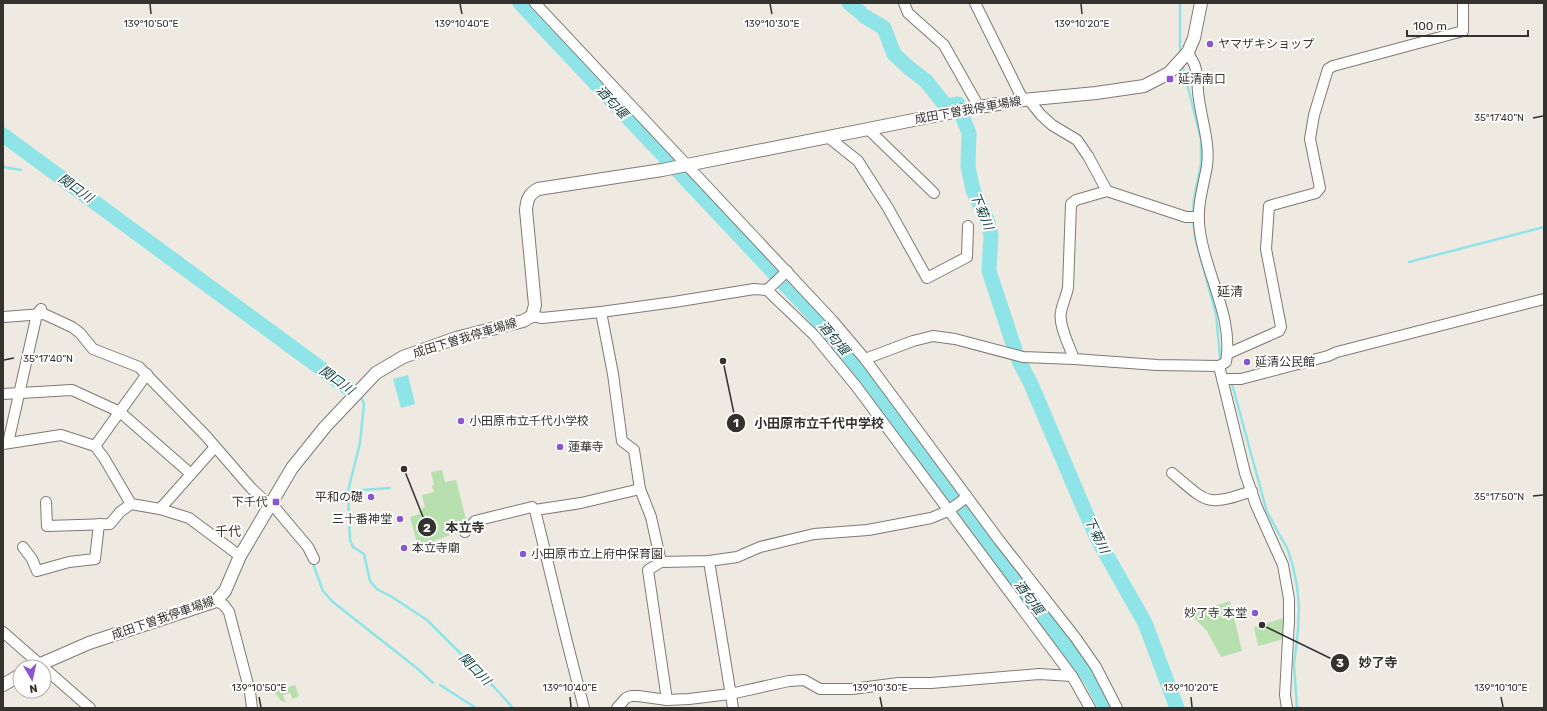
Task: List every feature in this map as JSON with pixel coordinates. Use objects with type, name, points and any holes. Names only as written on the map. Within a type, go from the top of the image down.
[{"type":"main road","name":"成田下曽我停車場線","points":[[51,659],[89,643],[216,601],[225,591],[240,556],[292,468],[325,427],[376,373],[403,357],[456,338],[523,321],[532,316],[536,305],[526,210],[527,199],[530,193],[538,189],[662,170],[980,107],[1144,86],[1169,73],[1178,65],[1188,52],[1194,38],[1201,3]]},
{"type":"main road","points":[[3,685],[12,680]]},
{"type":"street","points":[[535,3],[787,271],[865,359],[967,497],[1075,637],[1096,667],[1117,708]]},
{"type":"street","points":[[904,3],[908,13],[944,45],[980,107]]},
{"type":"street","points":[[975,3],[1026,100],[1052,125],[1077,140],[1088,156],[1107,191]]},
{"type":"street","points":[[1227,354],[1279,331],[1281,327],[1266,249],[1269,206],[1316,193],[1320,188],[1310,139],[1314,115],[1328,69],[1333,66],[1463,31],[1463,3]]},
{"type":"street","points":[[865,359],[913,341],[933,336],[955,339],[1023,357],[1157,365],[1219,366],[1226,362],[1227,354],[1222,311],[1194,217],[1206,166],[1207,142],[1199,100],[1195,66],[1188,52]]},
{"type":"street","points":[[868,129],[934,193]]},
{"type":"street","points":[[828,137],[858,161],[888,208],[927,278],[967,257],[968,226]]},
{"type":"street","points":[[1074,359],[1060,321],[1060,312],[1066,298],[1068,288],[1071,204],[1076,200],[1107,191],[1186,217],[1194,217]]},
{"type":"street","points":[[532,316],[542,318],[601,312],[770,287],[787,271]]},
{"type":"street","points":[[770,287],[814,335],[851,380],[1072,676],[1090,708]]},
{"type":"street","points":[[1223,378],[1241,379],[1328,356],[1337,352],[1544,299]]},
{"type":"street","points":[[3,317],[39,311],[72,327],[80,333],[93,349],[139,367],[215,447],[251,488],[270,504],[308,547],[314,559]]},
{"type":"street","points":[[39,311],[20,393],[5,443],[61,435],[95,446],[104,458],[131,504]]},
{"type":"street","points":[[601,312],[613,374],[622,440],[634,450],[640,489],[651,517],[661,562]]},
{"type":"street","points":[[1219,366],[1245,473],[1283,565],[1289,599],[1285,695],[1287,708]]},
{"type":"street","points":[[95,446],[146,374]]},
{"type":"street","points":[[3,394],[72,390],[120,412],[191,474]]},
{"type":"street","points":[[160,509],[215,447]]},
{"type":"street","points":[[1172,473],[1198,495],[1210,501],[1224,500],[1252,491]]},
{"type":"street","points":[[465,532],[475,521],[532,507],[535,510],[581,503],[640,489]]},
{"type":"street","points":[[667,700],[648,570],[661,562],[709,561],[737,557],[760,547],[814,534],[868,530],[931,518],[948,511],[967,497]]},
{"type":"street","points":[[46,502],[47,526],[110,524],[120,512],[131,504],[160,509],[189,518],[240,556]]},
{"type":"street","points":[[535,510],[584,708]]},
{"type":"street","points":[[23,547],[32,559],[37,571],[69,562],[95,559],[99,524]]},
{"type":"street","points":[[709,561],[733,708]]},
{"type":"street","points":[[216,601],[224,605],[229,612],[250,692],[252,708]]},
{"type":"street","points":[[3,632],[31,659]]},
{"type":"street","points":[[617,708],[626,698],[631,696],[667,700],[689,699],[730,694],[789,681],[804,680],[820,688],[852,689],[899,683],[931,683],[1039,674],[1072,676]]},
{"type":"street","points":[[52,677],[90,708]]},
{"type":"green space","points":[[442,470],[445,482],[456,480],[467,523],[461,531],[418,547],[410,517],[420,514],[419,511],[422,511],[422,508],[425,507],[422,495],[434,492],[431,472]]},
{"type":"green space","points":[[1230,601],[1242,651],[1221,657],[1207,631],[1190,614]]},
{"type":"green space","points":[[1287,617],[1287,638],[1258,646],[1254,627]]},
{"type":"green space","points":[[295,685],[299,696],[293,699],[290,693],[283,695],[286,702],[281,701],[274,692]]},
{"type":"water","points":[[408,375],[415,404],[401,408],[393,379]]},
{"type":"waterway","name":"酒匂堰","points":[[520,3],[825,327],[868,380],[1091,680],[1106,708]]},
{"type":"waterway","name":"下菊川","points":[[849,3],[860,12]]},
{"type":"waterway","points":[[1180,3],[1180,55]]},
{"type":"waterway","name":"下菊川","points":[[864,16],[884,28],[894,54],[926,81],[946,106],[958,104]]},
{"type":"waterway","points":[[1182,64],[1201,139],[1201,164],[1194,198],[1193,214]]},
{"type":"waterway","name":"下菊川","points":[[963,118],[969,133],[968,167],[973,190],[987,220],[991,235],[989,271],[1015,350]]},
{"type":"waterway","name":"関口川","points":[[3,135],[349,389]]},
{"type":"waterway","points":[[3,167],[21,170]]},
{"type":"waterway","points":[[1193,219],[1195,238],[1216,314],[1220,357]]},
{"type":"waterway","points":[[1409,262],[1544,227]]},
{"type":"waterway","name":"下菊川","points":[[1019,361],[1031,384],[1098,540],[1145,623],[1177,708]]},
{"type":"waterway","points":[[1232,384],[1267,512],[1288,550],[1297,586],[1299,607],[1294,665],[1297,708]]},
{"type":"waterway","name":"関口川","points":[[349,389],[354,392]]},
{"type":"waterway","name":"関口川","points":[[359,396],[364,404],[360,443],[348,491],[350,540],[353,547],[364,554],[370,581],[377,589],[427,620],[513,708]]},
{"type":"waterway","points":[[348,491],[390,488]]},
{"type":"waterway","points":[[312,561],[323,591],[333,602],[418,669],[433,683]]},
{"type":"waterway","points":[[440,685],[476,708]]},
{"type":"place","name":"ヤマザキショップ","points":[[1210,44]]},
{"type":"place","name":"延清南口","points":[[1170,79]]},
{"type":"place","name":"小田原市立千代中学校","points":[[723,361]]},
{"type":"place","name":"延清公民館","points":[[1247,362]]},
{"type":"place","name":"小田原市立千代小学校","points":[[461,421]]},
{"type":"place","name":"蓮華寺","points":[[560,447]]},
{"type":"place","name":"本立寺","points":[[404,469]]},
{"type":"place","name":"平和の礎","points":[[371,497]]},
{"type":"place","name":"下千代","points":[[276,502]]},
{"type":"place","name":"三十番神堂","points":[[400,519]]},
{"type":"place","name":"本立寺廟","points":[[404,548]]},
{"type":"place","name":"小田原市立上府中保育園","points":[[523,554]]},
{"type":"place","name":"妙了寺 本堂","points":[[1255,613]]},
{"type":"place","name":"妙了寺","points":[[1262,625]]},
{"type":"district","name":"延清","points":[[1230,291]]},
{"type":"district","name":"千代","points":[[228,531]]}]
